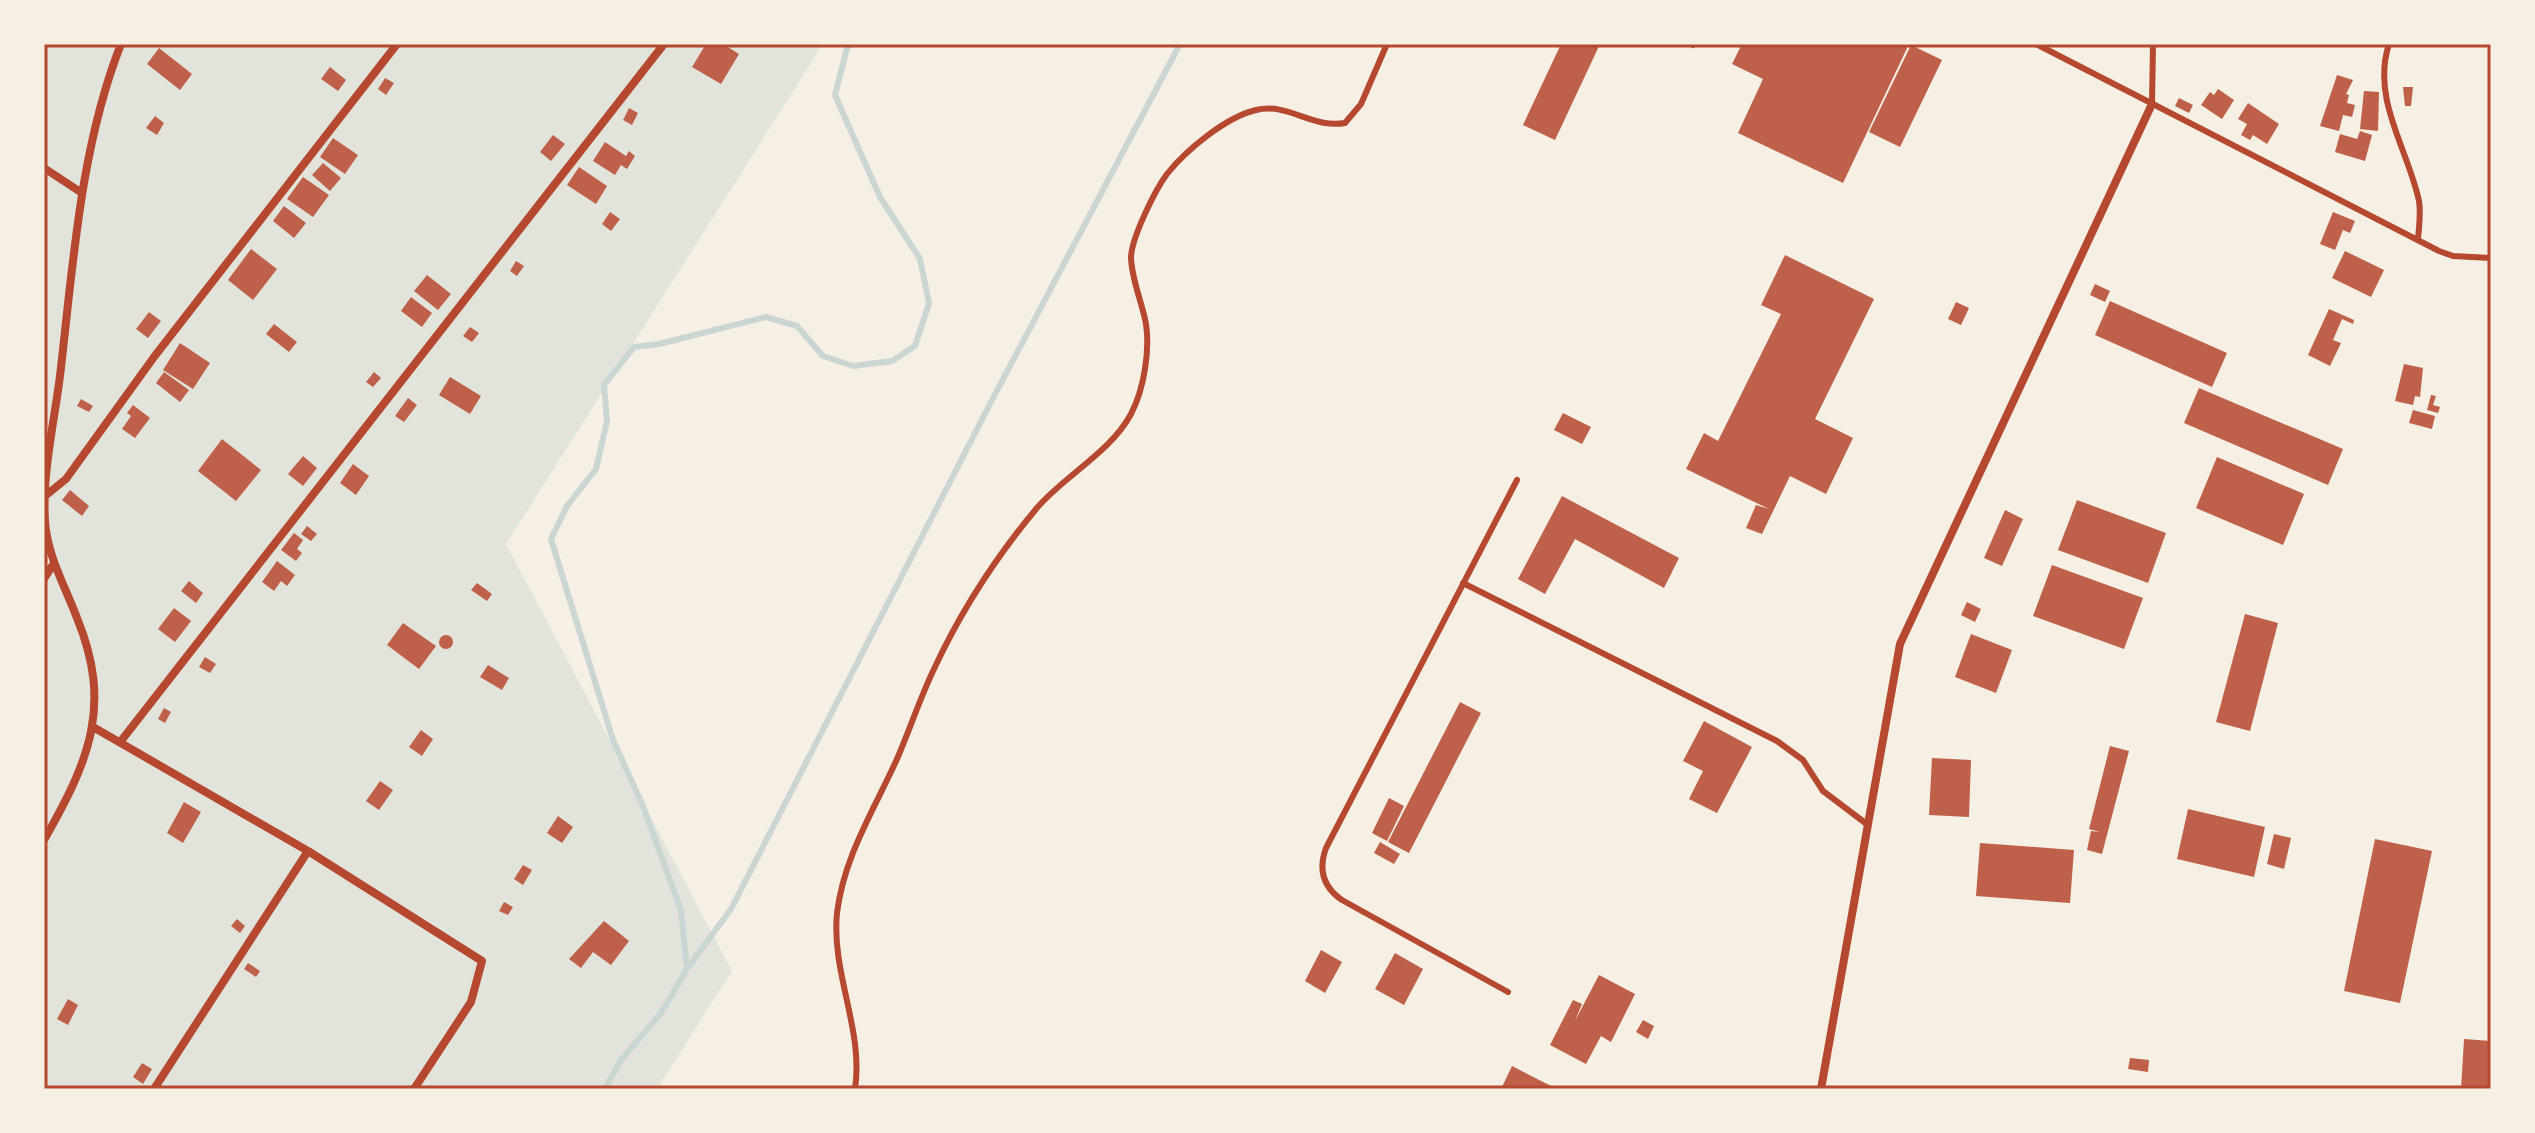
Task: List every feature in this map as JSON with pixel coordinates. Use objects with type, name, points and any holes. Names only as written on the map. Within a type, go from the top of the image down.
[{"type":"street","points":[[44,840],[68,793],[93,727],[97,688],[89,651],[54,563],[47,535],[45,497],[82,193],[121,44]]},
{"type":"street","points":[[45,497],[66,479],[154,357],[397,44]]},
{"type":"street","points":[[121,741],[664,44]]},
{"type":"street","points":[[1821,1089],[1900,644],[2152,104]]},
{"type":"street","points":[[44,168],[82,193]]},
{"type":"street","points":[[44,579],[54,563]]},
{"type":"street","points":[[93,727],[308,851],[482,961],[471,1002],[414,1089]]},
{"type":"street","points":[[154,1089],[308,851]]},
{"type":"lane","points":[[855,1089],[858,1070],[838,964],[837,913],[858,836],[897,758],[935,666],[978,590],[1037,508],[1122,430],[1135,407],[1143,379],[1146,327],[1131,256],[1134,239],[1147,213],[1167,175],[1186,156],[1253,110],[1283,109],[1317,123],[1345,123],[1361,104],[1387,44]]},
{"type":"lane","points":[[2036,44],[2453,256],[2491,258]]},
{"type":"lane","points":[[2152,104],[2153,44]]},
{"type":"lane","points":[[2389,44],[2385,88],[2393,127],[2419,204],[2418,239]]},
{"type":"lane","points":[[1508,992],[1342,900],[1327,887],[1322,868],[1326,848],[1517,480]]},
{"type":"lane","points":[[1463,583],[1777,741],[1803,760],[1823,791],[1868,825]]},
{"type":"shaded area","points":[[44,44],[823,44],[506,544],[732,971],[657,1089],[44,1089]]},
{"type":"building","points":[[706,44],[723,44],[739,54],[721,84],[692,67]]},
{"type":"building","points":[[1561,44],[1600,44],[1555,140],[1523,125]]},
{"type":"building","points":[[1742,44],[1909,44],[1843,183],[1738,133],[1763,79],[1732,64]]},
{"type":"building","points":[[1911,45],[1942,60],[1900,147],[1869,132]]},
{"type":"building","points":[[159,48],[192,74],[180,90],[147,64]]},
{"type":"building","points":[[330,67],[346,80],[338,91],[321,79]]},
{"type":"building","points":[[2337,75],[2353,80],[2346,94],[2349,95],[2347,103],[2355,105],[2352,117],[2343,115],[2339,131],[2320,126]]},
{"type":"building","points":[[385,78],[394,83],[386,95],[378,89]]},
{"type":"building","points":[[2403,87],[2413,87],[2411,106],[2405,106]]},
{"type":"building","points":[[2218,89],[2234,100],[2222,119],[2201,105],[2210,92],[2214,95]]},
{"type":"building","points":[[2364,91],[2379,92],[2378,131],[2360,129]]},
{"type":"building","points":[[2179,98],[2193,105],[2189,113],[2175,106]]},
{"type":"building","points":[[2248,103],[2279,124],[2267,144],[2253,135],[2250,140],[2241,135],[2247,124],[2238,119]]},
{"type":"building","points":[[629,108],[638,113],[632,125],[623,120]]},
{"type":"building","points":[[155,116],[164,123],[157,135],[146,128]]},
{"type":"building","points":[[2360,131],[2372,135],[2365,161],[2335,152],[2340,134],[2357,139]]},
{"type":"building","points":[[553,135],[565,144],[551,161],[540,152]]},
{"type":"building","points":[[333,138],[358,155],[345,174],[320,157]]},
{"type":"building","points":[[605,142],[626,156],[629,151],[635,156],[627,169],[621,165],[615,175],[593,161]]},
{"type":"building","points":[[323,163],[341,178],[330,191],[312,175]]},
{"type":"building","points":[[579,167],[607,186],[596,204],[567,185]]},
{"type":"building","points":[[303,177],[329,195],[313,217],[287,199]]},
{"type":"building","points":[[284,206],[306,223],[294,238],[273,221]]},
{"type":"building","points":[[610,212],[620,219],[611,231],[602,224]]},
{"type":"building","points":[[2333,212],[2355,221],[2350,233],[2343,230],[2335,250],[2320,244]]},
{"type":"building","points":[[251,249],[277,269],[253,300],[228,280]]},
{"type":"building","points":[[2345,251],[2384,270],[2371,297],[2332,278]]},
{"type":"building","points":[[1785,255],[1874,299],[1815,419],[1853,438],[1826,494],[1790,476],[1762,534],[1746,528],[1756,505],[1769,509],[1686,469],[1704,433],[1718,441],[1781,314],[1761,305]]},
{"type":"building","points":[[516,261],[524,266],[517,276],[510,271]]},
{"type":"building","points":[[427,275],[451,294],[438,310],[414,291]]},
{"type":"building","points":[[2095,284],[2110,291],[2105,302],[2090,295]]},
{"type":"building","points":[[411,297],[432,313],[422,327],[401,311]]},
{"type":"building","points":[[2110,301],[2227,353],[2212,387],[2095,335]]},
{"type":"building","points":[[1956,302],[1969,308],[1961,325],[1948,319]]},
{"type":"building","points":[[2329,309],[2354,320],[2353,324],[2342,319],[2333,340],[2341,343],[2330,366],[2308,355]]},
{"type":"building","points":[[149,312],[161,321],[148,338],[136,329]]},
{"type":"building","points":[[274,324],[297,342],[289,352],[266,334]]},
{"type":"building","points":[[470,327],[479,333],[472,342],[463,336]]},
{"type":"building","points":[[180,343],[210,363],[193,389],[163,370]]},
{"type":"building","points":[[2404,364],[2423,368],[2420,397],[2415,396],[2413,405],[2395,401]]},
{"type":"building","points":[[164,372],[189,390],[180,402],[156,383]]},
{"type":"building","points":[[374,372],[381,378],[373,387],[366,382]]},
{"type":"building","points":[[450,377],[481,396],[470,414],[439,395]]},
{"type":"building","points":[[2199,388],[2343,449],[2328,485],[2184,423]]},
{"type":"building","points":[[2431,395],[2436,396],[2433,405],[2440,407],[2438,413],[2427,410]]},
{"type":"building","points":[[408,398],[417,405],[404,422],[395,416]]},
{"type":"building","points":[[81,399],[93,406],[89,412],[77,406]]},
{"type":"building","points":[[133,405],[150,418],[135,438],[122,429],[131,416],[127,413]]},
{"type":"building","points":[[2413,410],[2435,416],[2432,429],[2409,423]]},
{"type":"building","points":[[1563,413],[1591,427],[1582,444],[1554,430]]},
{"type":"building","points":[[222,439],[261,470],[236,501],[198,471]]},
{"type":"building","points":[[303,456],[317,468],[303,486],[288,474]]},
{"type":"building","points":[[2217,457],[2304,494],[2283,545],[2196,508]]},
{"type":"building","points":[[353,464],[369,476],[356,495],[340,483]]},
{"type":"building","points":[[70,490],[89,506],[82,516],[62,500]]},
{"type":"building","points":[[1562,496],[1679,558],[1664,588],[1575,539],[1545,594],[1518,579]]},
{"type":"building","points":[[2077,500],[2166,533],[2148,583],[2058,550]]},
{"type":"building","points":[[2005,510],[2023,519],[2002,566],[1984,558]]},
{"type":"building","points":[[307,526],[317,534],[311,541],[301,534]]},
{"type":"building","points":[[294,533],[303,540],[297,549],[302,553],[296,561],[281,550]]},
{"type":"building","points":[[277,561],[295,575],[287,586],[281,581],[274,591],[262,582]]},
{"type":"building","points":[[2052,565],[2143,598],[2124,649],[2033,616]]},
{"type":"building","points":[[189,581],[203,593],[196,603],[181,591]]},
{"type":"building","points":[[477,583],[492,594],[487,601],[471,590]]},
{"type":"building","points":[[1967,602],[1981,609],[1975,622],[1961,615]]},
{"type":"building","points":[[174,608],[191,621],[175,642],[158,629]]},
{"type":"building","points":[[2245,614],[2278,623],[2250,731],[2216,722]]},
{"type":"building","points":[[403,623],[436,646],[419,669],[387,645]]},
{"type":"building","points":[[1971,634],[2012,650],[1996,693],[1955,677]]},
{"type":"building","points":[[446,635],[453,642],[446,649],[439,642]]},
{"type":"building","points":[[205,657],[216,664],[210,673],[199,667]]},
{"type":"building","points":[[488,665],[509,678],[502,690],[480,677]]},
{"type":"building","points":[[1460,702],[1481,713],[1409,853],[1388,842]]},
{"type":"building","points":[[164,708],[171,712],[165,723],[158,719]]},
{"type":"building","points":[[1704,721],[1752,747],[1717,813],[1689,799],[1703,771],[1683,761]]},
{"type":"building","points":[[421,730],[433,739],[422,756],[409,747]]},
{"type":"building","points":[[2110,746],[2129,751],[2102,854],[2087,850],[2091,831],[2100,832],[2089,829]]},
{"type":"building","points":[[1932,758],[1971,760],[1969,817],[1929,815]]},
{"type":"building","points":[[380,781],[393,790],[379,810],[366,801]]},
{"type":"building","points":[[1389,798],[1404,806],[1387,841],[1372,833]]},
{"type":"building","points":[[184,802],[201,812],[183,843],[167,833]]},
{"type":"building","points":[[2188,809],[2265,827],[2254,877],[2177,859]]},
{"type":"building","points":[[558,816],[573,827],[562,843],[547,833]]},
{"type":"building","points":[[2274,834],[2291,838],[2284,869],[2267,864]]},
{"type":"building","points":[[2375,839],[2432,851],[2400,1003],[2344,991]]},
{"type":"building","points":[[1380,842],[1400,854],[1394,864],[1374,853]]},
{"type":"building","points":[[1980,843],[2074,850],[2070,903],[1976,896]]},
{"type":"building","points":[[523,865],[532,870],[523,885],[514,879]]},
{"type":"building","points":[[504,902],[513,907],[508,915],[499,911]]},
{"type":"building","points":[[237,919],[245,926],[240,933],[231,926]]},
{"type":"building","points":[[604,921],[629,941],[611,965],[593,952],[581,968],[569,959]]},
{"type":"building","points":[[1321,950],[1342,962],[1325,993],[1305,981]]},
{"type":"building","points":[[1395,953],[1423,969],[1404,1005],[1375,989]]},
{"type":"building","points":[[248,963],[260,971],[256,977],[244,969]]},
{"type":"building","points":[[1599,975],[1635,994],[1611,1042],[1601,1036],[1586,1064],[1550,1045],[1573,1000],[1582,1004],[1575,1021]]},
{"type":"building","points":[[68,999],[78,1005],[68,1025],[57,1019]]},
{"type":"building","points":[[1643,1020],[1654,1026],[1648,1039],[1636,1032]]},
{"type":"building","points":[[2464,1039],[2491,1041],[2491,1089],[2461,1089]]},
{"type":"building","points":[[2130,1058],[2149,1060],[2148,1072],[2128,1069]]},
{"type":"building","points":[[142,1063],[152,1069],[143,1084],[133,1077]]},
{"type":"building","points":[[1512,1066],[1557,1089],[1501,1089]]},
{"type":"waterway","points":[[605,1089],[621,1060],[661,1013],[687,969],[681,910],[643,806],[613,740],[551,539],[567,506],[596,469],[607,421],[604,385],[634,347],[659,344],[766,317],[797,326],[823,356],[853,366],[892,361],[915,346],[929,303],[920,259],[880,197],[835,95],[847,48],[852,44]]},
{"type":"waterway","points":[[687,969],[731,909],[992,400],[1180,44]]}]
